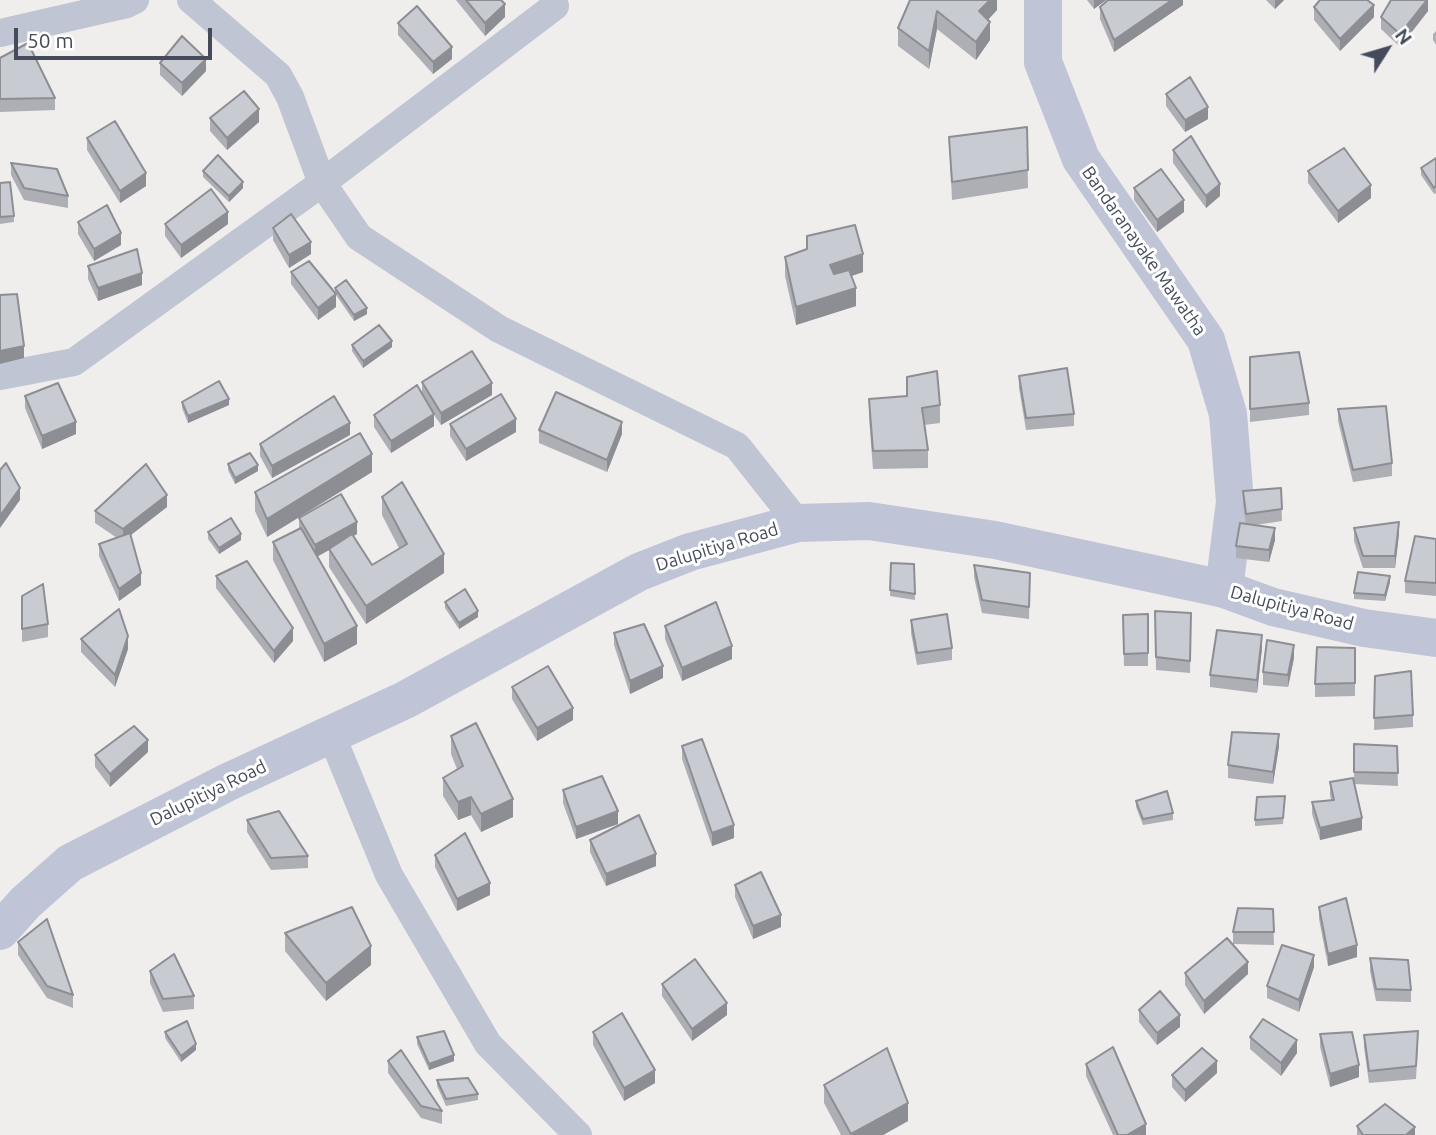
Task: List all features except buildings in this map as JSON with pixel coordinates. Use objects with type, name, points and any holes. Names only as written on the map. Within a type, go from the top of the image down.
[{"type":"street","points":[[0,33],[127,5],[135,0]]},
{"type":"street","points":[[191,0],[278,75],[290,97],[321,183],[359,237],[499,328],[737,446],[798,523]]},
{"type":"street","name":"Bandaranayake Mawatha","points":[[1043,0],[1043,62],[1080,159],[1206,340],[1228,414],[1235,502],[1224,589]]},
{"type":"street","points":[[0,376],[74,362],[321,183],[555,6]]},
{"type":"street","name":"Dalupitiya Road","points":[[0,931],[25,902],[70,863],[228,782],[405,700],[639,572],[690,551],[798,523],[869,521],[995,540],[1224,589],[1273,607],[1364,628],[1436,638]]},
{"type":"street","points":[[331,734],[389,875],[488,1044],[578,1135]]}]
